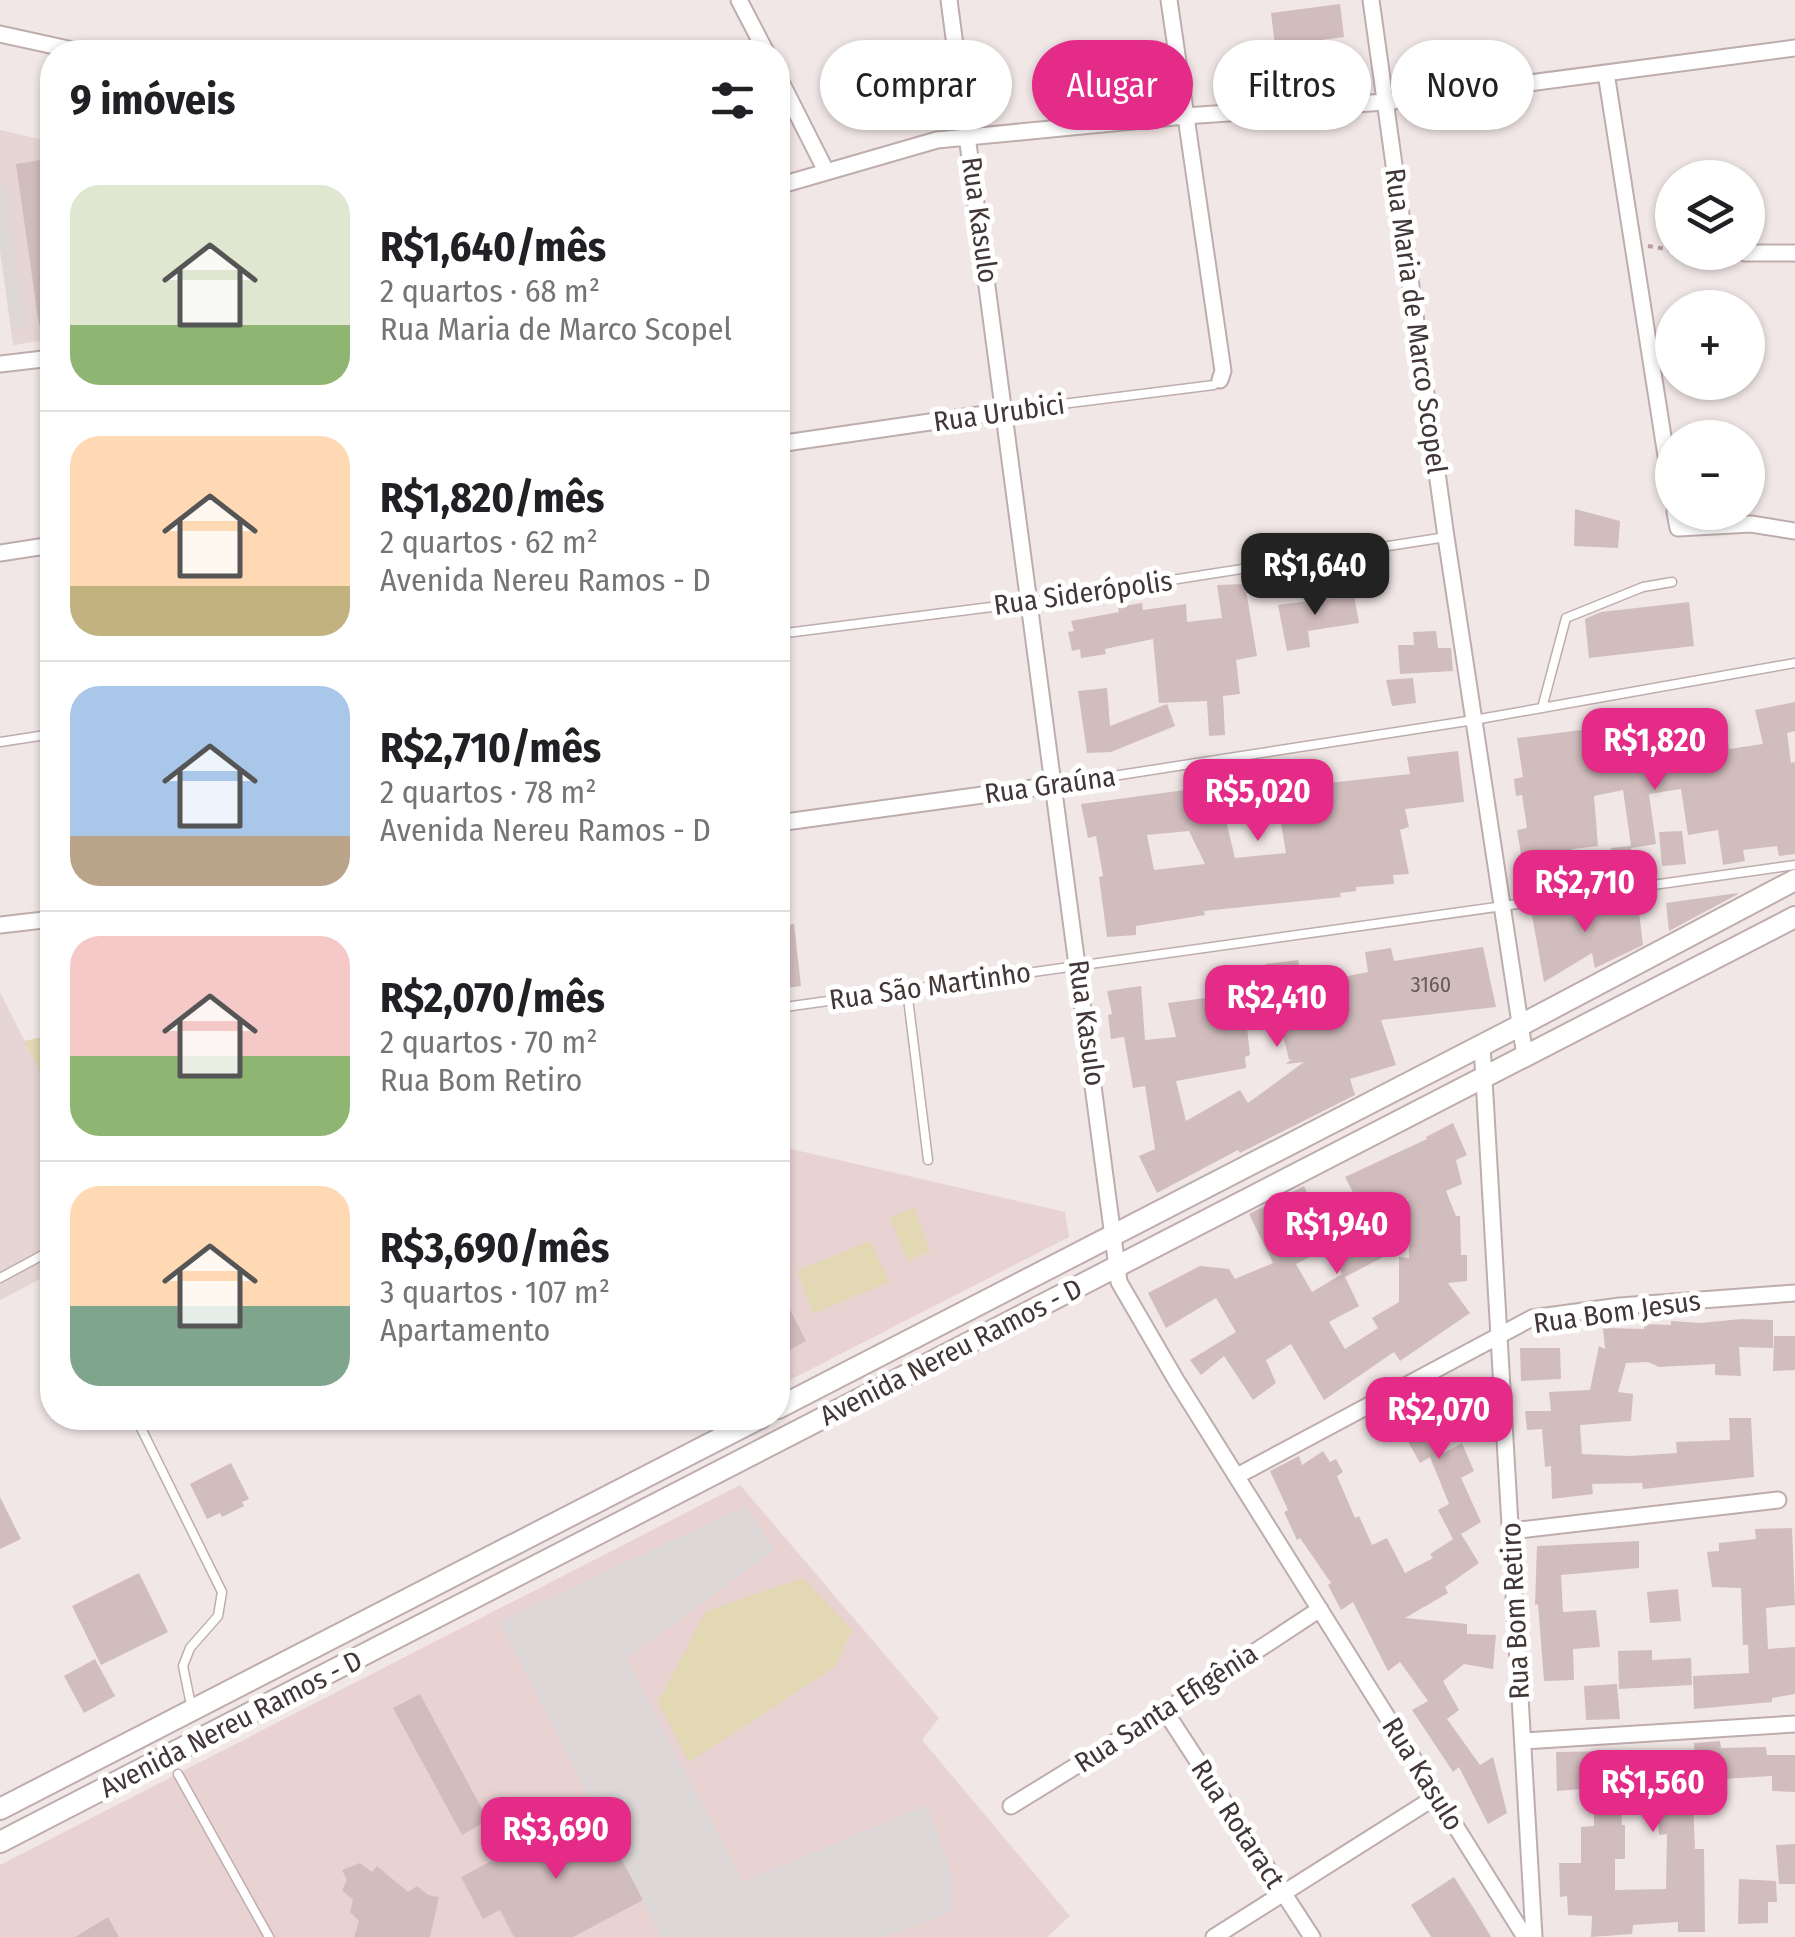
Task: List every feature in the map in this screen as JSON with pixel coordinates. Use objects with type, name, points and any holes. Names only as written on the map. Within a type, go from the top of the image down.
[{"type":"street","points":[[739,0],[760,40]]},
{"type":"street","name":"Rua Kasulo","points":[[949,0],[1056,785],[1116,1267],[1129,1298],[1237,1476],[1525,1937]]},
{"type":"street","points":[[1170,0],[1176,40]]},
{"type":"street","name":"Rua Maria de Marco Scopel","points":[[1371,0],[1500,907],[1526,1056]]},
{"type":"street","points":[[0,34],[40,43]]},
{"type":"street","points":[[1193,116],[1385,102],[1795,48]]},
{"type":"street","points":[[1606,73],[1661,420]]},
{"type":"street","points":[[790,100],[826,171]]},
{"type":"street","points":[[790,182],[937,140],[1041,130]]},
{"type":"street","points":[[1188,130],[1223,371],[1220,380]]},
{"type":"street","points":[[1765,253],[1795,253]]},
{"type":"street","points":[[0,364],[40,359]]},
{"type":"street","name":"Rua Urubici","points":[[790,442],[1006,411]]},
{"type":"street","points":[[1765,526],[1795,531]]},
{"type":"street","points":[[0,553],[40,548]]},
{"type":"street","name":"Rua Graúna","points":[[790,821],[1056,785]]},
{"type":"street","name":"Avenida Nereu Ramos - D","points":[[790,1402],[1795,880]]},
{"type":"street","name":"Avenida Nereu Ramos - D","points":[[0,1842],[106,1789],[173,1765],[400,1637],[1795,917]]},
{"type":"street","points":[[0,925],[40,920]]},
{"type":"street","name":"Rua Bom Retiro","points":[[1482,1045],[1534,1937]]},
{"type":"street","name":"Rua Bom Jesus","points":[[1237,1476],[1532,1318],[1620,1306],[1795,1293]]},
{"type":"street","name":"Avenida Nereu Ramos - D","points":[[0,1809],[737,1430]]},
{"type":"street","points":[[1511,1531],[1778,1500]]},
{"type":"street","name":"Rua Santa Efigênia","points":[[1011,1806],[1320,1609]]},
{"type":"street","points":[[386,1610],[400,1637]]},
{"type":"street","name":"Rua Rotaract","points":[[1165,1711],[1312,1937]]},
{"type":"street","points":[[1523,1741],[1795,1724]]},
{"type":"street","points":[[1214,1937],[1437,1796]]},
{"type":"lane","name":"Rua Urubici","points":[[1006,411],[1214,385],[1220,380]]},
{"type":"lane","name":"Rua Siderópolis","points":[[790,632],[1031,602],[1446,537]]},
{"type":"lane","points":[[1542,708],[1566,618],[1643,587],[1672,582]]},
{"type":"lane","name":"Rua Graúna","points":[[1056,785],[1474,720],[1795,663]]},
{"type":"lane","points":[[0,742],[40,736]]},
{"type":"lane","name":"Rua São Martinho","points":[[790,1006],[1795,866]]},
{"type":"lane","points":[[908,990],[928,1160]]},
{"type":"lane","points":[[0,1278],[40,1256]]},
{"type":"lane","points":[[142,1430],[222,1592],[218,1616],[190,1648],[182,1666],[192,1710]]},
{"type":"lane","points":[[546,1528],[559,1555]]},
{"type":"lane","points":[[154,1730],[268,1937]]},
{"type":"lane","points":[[91,1762],[106,1789]]},
{"type":"path","points":[[1633,243],[1655,247]]},
{"type":"shaded area","points":[[0,130],[40,139],[40,341],[13,345],[0,251]]},
{"type":"shaded area","points":[[5,184],[25,327],[12,329],[0,244],[0,185]]},
{"type":"shaded area","points":[[0,992],[40,1071],[40,1279],[0,1300]]},
{"type":"shaded area","points":[[40,1038],[40,1072],[24,1041]]},
{"type":"shaded area","points":[[790,1149],[1065,1212],[1069,1237],[790,1380]]},
{"type":"shaded area","points":[[914,1207],[930,1251],[908,1261],[890,1218]]},
{"type":"shaded area","points":[[870,1241],[889,1282],[813,1314],[797,1271]]},
{"type":"shaded area","points":[[740,1485],[939,1718],[922,1740],[1070,1916],[1047,1937],[0,1937],[0,1865]]},
{"type":"shaded area","points":[[745,1506],[775,1550],[626,1658],[743,1882],[927,1805],[954,1880],[951,1912],[883,1937],[661,1937],[499,1622]]},
{"type":"shaded area","points":[[803,1578],[852,1630],[835,1667],[689,1762],[658,1702],[706,1611]]},
{"type":"building","points":[[1340,4],[1344,37],[1274,40],[1271,13]]},
{"type":"building","points":[[40,160],[39,325],[16,164]]},
{"type":"building","points":[[1575,509],[1620,521],[1618,548],[1574,546]]},
{"type":"building","points":[[1245,584],[1257,656],[1236,660],[1240,694],[1223,696],[1225,735],[1209,736],[1207,701],[1159,703],[1153,639],[1081,658],[1080,649],[1072,651],[1068,632],[1074,631],[1071,621],[1119,612],[1118,607],[1142,603],[1143,610],[1186,604],[1187,622],[1222,618],[1217,585]]},
{"type":"building","points":[[1354,595],[1359,623],[1308,631],[1310,647],[1287,651],[1278,605]]},
{"type":"building","points":[[1689,602],[1694,646],[1589,658],[1585,619],[1601,612]]},
{"type":"building","points":[[1436,631],[1438,648],[1451,648],[1453,671],[1400,674],[1398,645],[1414,645],[1413,632]]},
{"type":"building","points":[[1413,678],[1416,703],[1392,706],[1386,680]]},
{"type":"building","points":[[1107,688],[1110,726],[1167,704],[1175,726],[1111,752],[1087,753],[1078,691]]},
{"type":"building","points":[[1795,702],[1795,731],[1787,733],[1791,763],[1795,762],[1795,854],[1779,856],[1777,846],[1743,850],[1745,861],[1723,865],[1718,830],[1688,835],[1681,789],[1649,794],[1656,844],[1631,848],[1635,880],[1616,883],[1611,848],[1631,846],[1623,790],[1594,796],[1598,846],[1572,849],[1574,888],[1528,895],[1517,830],[1527,828],[1522,795],[1516,796],[1514,779],[1523,777],[1517,738],[1613,726],[1618,755],[1680,745],[1677,724],[1725,720],[1729,749],[1763,744],[1755,710]]},
{"type":"building","points":[[1458,751],[1464,802],[1405,809],[1409,827],[1400,830],[1409,874],[1393,875],[1394,884],[1356,887],[1356,891],[1340,893],[1341,897],[1204,911],[1205,915],[1136,926],[1136,935],[1107,937],[1096,836],[1088,838],[1081,804],[1200,788],[1205,817],[1224,812],[1235,858],[1286,853],[1279,811],[1235,817],[1232,792],[1274,786],[1276,793],[1410,774],[1407,757]],"holes":[[[1189,831],[1205,864],[1154,870],[1147,835]]]},
{"type":"building","points":[[1682,831],[1686,864],[1662,866],[1659,832]]},
{"type":"building","points":[[1738,894],[1669,931],[1666,903]]},
{"type":"building","points":[[1637,895],[1643,945],[1595,968],[1592,953],[1544,982],[1531,910],[1575,903],[1581,914],[1620,909],[1618,897]]},
{"type":"building","points":[[794,924],[801,986],[790,987],[790,925]]},
{"type":"building","points":[[1483,947],[1496,1007],[1381,1020],[1396,1065],[1350,1079],[1355,1095],[1157,1193],[1139,1156],[1155,1149],[1145,1086],[1133,1088],[1124,1037],[1111,1039],[1108,1015],[1112,1014],[1107,991],[1141,986],[1145,1040],[1176,1037],[1168,1003],[1221,996],[1213,969],[1231,968],[1235,986],[1269,981],[1265,964],[1298,960],[1303,985],[1368,972],[1365,952],[1391,948],[1394,961]],"holes":[[[1280,1023],[1289,1060],[1293,1059],[1285,1064],[1304,1062],[1248,1103],[1240,1090],[1186,1121],[1176,1081],[1246,1068],[1245,1057],[1250,1055],[1247,1028]]]},
{"type":"building","points":[[1453,1123],[1467,1155],[1456,1160],[1462,1184],[1446,1191],[1456,1216],[1460,1216],[1461,1255],[1467,1255],[1467,1281],[1448,1283],[1470,1313],[1400,1361],[1394,1352],[1324,1400],[1291,1344],[1266,1360],[1276,1383],[1253,1400],[1224,1356],[1201,1375],[1190,1360],[1236,1332],[1216,1298],[1166,1328],[1148,1293],[1200,1266],[1229,1269],[1235,1279],[1273,1263],[1249,1214],[1304,1186],[1331,1246],[1296,1264],[1312,1292],[1342,1274],[1331,1251],[1368,1230],[1383,1257],[1345,1277],[1359,1306],[1329,1322],[1345,1349],[1378,1328],[1372,1318],[1399,1302],[1399,1257],[1409,1258],[1408,1199],[1368,1221],[1345,1177]]},
{"type":"building","points":[[790,1310],[806,1341],[790,1350]]},
{"type":"building","points":[[1773,1320],[1773,1348],[1739,1347],[1741,1376],[1715,1375],[1715,1364],[1659,1367],[1648,1362],[1626,1363],[1618,1392],[1633,1394],[1631,1421],[1580,1425],[1582,1454],[1677,1453],[1676,1442],[1730,1440],[1729,1418],[1751,1418],[1754,1477],[1643,1489],[1642,1483],[1592,1484],[1593,1494],[1552,1499],[1551,1466],[1545,1467],[1542,1429],[1527,1430],[1525,1411],[1551,1411],[1549,1392],[1590,1390],[1599,1346],[1605,1349],[1603,1328],[1644,1329],[1644,1324],[1671,1325],[1671,1321]]},
{"type":"building","points":[[1774,1336],[1795,1336],[1795,1370],[1773,1371]]},
{"type":"building","points":[[1520,1348],[1560,1348],[1561,1379],[1521,1381]]},
{"type":"building","points":[[1421,1390],[1437,1420],[1426,1427],[1444,1453],[1462,1443],[1474,1471],[1461,1478],[1481,1522],[1453,1539],[1438,1510],[1449,1504],[1430,1457],[1420,1463],[1389,1407]]},
{"type":"building","points":[[1323,1451],[1330,1462],[1336,1459],[1343,1472],[1337,1476],[1372,1545],[1387,1538],[1405,1573],[1433,1558],[1430,1554],[1461,1534],[1479,1563],[1445,1587],[1448,1593],[1405,1618],[1467,1624],[1467,1634],[1496,1635],[1493,1669],[1464,1664],[1443,1681],[1459,1710],[1447,1719],[1480,1765],[1493,1757],[1507,1813],[1488,1824],[1459,1767],[1453,1772],[1412,1710],[1428,1701],[1400,1662],[1388,1671],[1353,1602],[1341,1610],[1328,1585],[1331,1583],[1300,1538],[1297,1540],[1284,1512],[1288,1510],[1270,1471],[1299,1456],[1302,1465]]},
{"type":"building","points":[[231,1463],[249,1499],[242,1502],[244,1506],[222,1517],[220,1513],[207,1519],[190,1484]]},
{"type":"building","points":[[0,1497],[21,1539],[0,1549]]},
{"type":"building","points":[[1792,1528],[1795,1605],[1766,1608],[1768,1649],[1795,1647],[1795,1694],[1772,1698],[1772,1702],[1694,1709],[1693,1676],[1749,1673],[1748,1645],[1743,1645],[1741,1588],[1712,1587],[1707,1552],[1719,1551],[1719,1543],[1756,1539],[1755,1529]]},
{"type":"building","points":[[1639,1541],[1639,1568],[1561,1575],[1563,1612],[1596,1610],[1600,1647],[1573,1649],[1574,1680],[1544,1681],[1538,1604],[1535,1605],[1537,1546]]},
{"type":"building","points":[[139,1573],[168,1632],[101,1665],[72,1606]]},
{"type":"building","points":[[1678,1589],[1681,1621],[1650,1623],[1647,1592]]},
{"type":"building","points":[[1652,1650],[1652,1660],[1691,1658],[1692,1685],[1619,1689],[1618,1651]]},
{"type":"building","points":[[95,1659],[115,1696],[84,1713],[64,1676]]},
{"type":"building","points":[[1617,1684],[1620,1719],[1586,1720],[1584,1686]]},
{"type":"building","points":[[420,1694],[488,1820],[462,1835],[393,1708]]},
{"type":"building","points":[[1720,1741],[1721,1748],[1766,1747],[1767,1755],[1795,1755],[1795,1792],[1772,1791],[1772,1776],[1722,1779],[1723,1799],[1693,1801],[1695,1849],[1704,1849],[1705,1932],[1678,1932],[1678,1922],[1633,1925],[1632,1934],[1591,1937],[1592,1916],[1568,1915],[1567,1896],[1560,1897],[1559,1863],[1581,1863],[1581,1827],[1594,1826],[1594,1788],[1557,1791],[1556,1752],[1613,1751],[1614,1788],[1620,1788],[1625,1825],[1625,1859],[1615,1859],[1615,1890],[1666,1889],[1667,1834],[1659,1835],[1657,1799],[1663,1798],[1661,1757],[1695,1759],[1694,1743]]},
{"type":"building","points":[[594,1807],[643,1900],[573,1937],[514,1937],[500,1910],[483,1919],[461,1877]]},
{"type":"building","points":[[1795,1844],[1795,1884],[1779,1884],[1776,1845]]},
{"type":"building","points":[[360,1863],[372,1872],[377,1866],[408,1892],[417,1886],[428,1895],[439,1897],[430,1937],[354,1937],[359,1921],[350,1912],[353,1900],[342,1890],[347,1880],[342,1870]]},
{"type":"building","points":[[1454,1877],[1491,1937],[1431,1937],[1411,1905]]},
{"type":"building","points":[[1739,1879],[1776,1881],[1777,1902],[1768,1902],[1768,1923],[1738,1924]]},
{"type":"building","points":[[108,1917],[119,1937],[75,1937]]}]
